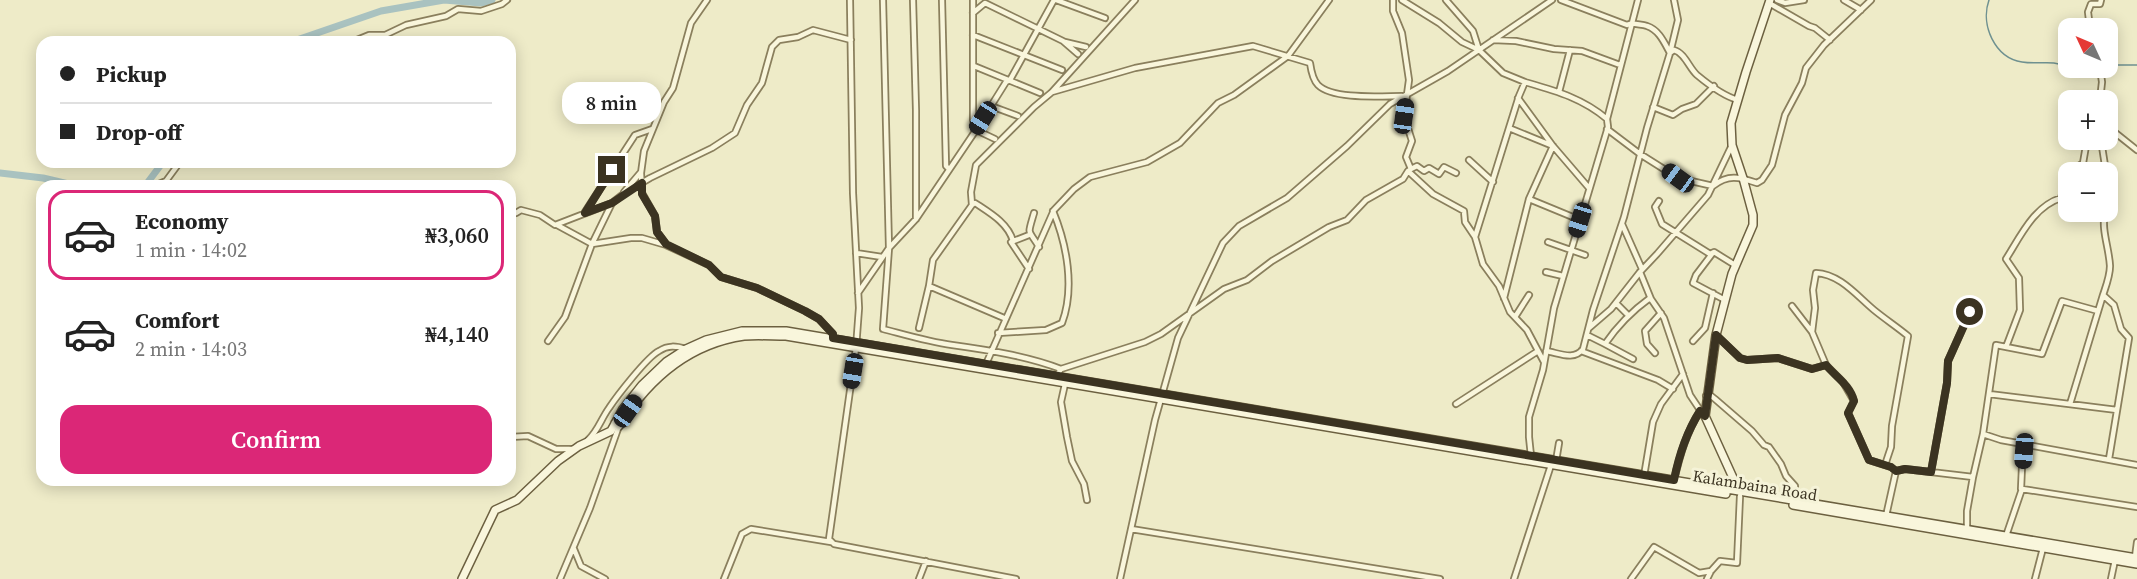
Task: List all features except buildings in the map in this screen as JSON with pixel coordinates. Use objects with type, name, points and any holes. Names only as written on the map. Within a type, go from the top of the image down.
[{"type":"main road","points":[[1739,494],[1702,414],[1716,335],[1725,300],[1736,265],[1753,225],[1753,215],[1732,145],[1731,123],[1769,2]]},
{"type":"main road","points":[[462,579],[495,510],[518,500],[558,460],[617,425],[642,384],[666,362],[686,348],[706,340],[742,331],[786,331],[832,341]]},
{"type":"main road","name":"Kalambaina Road","points":[[617,425],[638,397],[670,366],[688,354],[708,345],[743,336],[786,336],[832,341],[1065,384],[1162,397],[1553,462],[2115,560],[2136,560]]},
{"type":"main road","points":[[856,345],[1059,372],[1162,397],[1531,456],[1553,462],[1674,480],[1739,494],[1967,529],[2136,560]]},
{"type":"street","points":[[367,36],[385,35],[406,25],[446,16],[458,9],[481,11],[507,0]]},
{"type":"street","points":[[666,244],[657,232],[655,216],[642,194],[641,172],[644,151],[652,129],[673,88],[691,23],[707,0]]},
{"type":"street","points":[[831,542],[829,539],[856,345],[858,294],[853,193],[850,0]]},
{"type":"street","points":[[883,0],[889,248],[883,329],[1045,363],[1059,372],[1152,339],[1227,288],[1247,280],[1272,261],[1347,220],[1366,200],[1403,179],[1409,170],[1417,166],[1425,171],[1429,168],[1439,174],[1444,167],[1456,173]]},
{"type":"street","points":[[913,0],[916,219]]},
{"type":"street","points":[[942,0],[946,166],[949,169]]},
{"type":"street","points":[[973,0],[973,120],[976,130],[994,139]]},
{"type":"street","points":[[858,294],[882,257],[916,219],[1006,82],[1010,80],[1055,0],[1105,18]]},
{"type":"street","points":[[919,328],[933,260],[972,205],[971,192],[976,165],[1034,106],[1052,92],[1135,0]]},
{"type":"street","points":[[986,364],[1004,318],[1029,269],[1053,211],[1074,189],[1090,177],[1147,162],[1180,143],[1197,128],[1218,103],[1288,56],[1329,0]]},
{"type":"street","points":[[1393,0],[1393,11],[1402,33],[1409,80],[1404,116],[1412,141],[1406,157],[1409,170],[1433,194],[1464,211],[1465,222],[1475,237],[1483,264],[1499,286],[1510,312],[1527,330],[1544,363]]},
{"type":"street","points":[[1402,0],[1409,2],[1462,42],[1479,50],[1503,73],[1591,105],[1607,119]]},
{"type":"street","points":[[1446,0],[1473,31],[1479,50]]},
{"type":"street","points":[[1120,579],[1178,338],[1218,251],[1239,226],[1287,198],[1340,153],[1390,104],[1448,70],[1552,0]]},
{"type":"street","points":[[1561,0],[1627,25],[1632,23],[1646,25],[1656,30],[1670,53]]},
{"type":"street","points":[[1531,456],[1529,417],[1544,363],[1554,308],[1607,129],[1607,119],[1638,0]]},
{"type":"street","points":[[1546,351],[1572,356],[1581,351],[1587,335],[1622,224],[1670,53],[1678,20],[1674,0]]},
{"type":"street","points":[[1777,0],[1785,3],[1804,0]]},
{"type":"street","points":[[1844,0],[1862,10]]},
{"type":"street","points":[[1607,129],[1640,154],[1678,178],[1713,186],[1724,178],[1743,178],[1757,183],[1767,174],[1772,165],[1785,116],[1802,83],[1806,68],[1870,0]]},
{"type":"street","points":[[2089,18],[2091,4],[2100,4],[2102,0]]},
{"type":"street","points":[[1769,2],[1815,28],[1830,40]]},
{"type":"street","points":[[973,13],[985,3],[1063,41],[1078,54]]},
{"type":"street","points":[[557,225],[612,203],[642,183],[712,148],[735,133],[747,105],[762,83],[772,47],[779,40],[798,37],[813,30],[851,40]]},
{"type":"street","points":[[973,35],[1062,70]]},
{"type":"street","points":[[1493,40],[1516,41],[1554,49],[1582,51],[1620,65]]},
{"type":"street","points":[[1063,41],[1086,47]]},
{"type":"street","points":[[1052,92],[1135,68],[1253,46],[1310,63],[1312,75],[1318,86],[1330,92],[1356,97],[1402,96]]},
{"type":"street","points":[[1559,92],[1570,50]]},
{"type":"street","points":[[1670,53],[1674,50],[1679,52],[1696,74],[1722,94],[1738,100]]},
{"type":"street","points":[[974,66],[1040,93]]},
{"type":"street","points":[[1475,237],[1525,82]]},
{"type":"street","points":[[1653,107],[1673,115],[1696,104],[1714,86]]},
{"type":"street","points":[[1518,98],[1553,146],[1590,189]]},
{"type":"street","points":[[991,106],[1018,116]]},
{"type":"street","points":[[1509,128],[1553,146]]},
{"type":"street","points":[[585,213],[635,135],[652,129]]},
{"type":"street","points":[[2118,135],[2137,150]]},
{"type":"street","points":[[1588,328],[1616,303],[1641,270],[1676,233],[1713,186],[1732,145]]},
{"type":"street","points":[[1504,298],[1529,199],[1553,146]]},
{"type":"street","points":[[1469,160],[1493,182]]},
{"type":"street","points":[[621,197],[641,172]]},
{"type":"street","points":[[1529,199],[1580,220]]},
{"type":"street","points":[[2006,347],[2020,310],[2019,278],[2006,259],[2030,221],[2058,199]]},
{"type":"street","points":[[1659,201],[1655,207],[1662,224],[1712,254],[1714,252],[1736,265]]},
{"type":"street","points":[[548,341],[565,317],[592,244],[612,203]]},
{"type":"street","points":[[972,205],[975,203],[997,218],[1011,233],[1013,241],[1011,242],[1029,269]]},
{"type":"street","points":[[516,213],[521,210],[540,215],[592,244],[642,238],[666,244],[709,265],[721,277],[757,288],[819,319],[833,334],[832,341]]},
{"type":"street","points":[[998,333],[1046,330],[1062,323],[1067,309],[1067,263],[1061,230],[1053,211]]},
{"type":"street","points":[[1034,213],[1029,235],[1039,247]]},
{"type":"street","points":[[2070,404],[2109,277],[2110,266],[2103,222]]},
{"type":"street","points":[[1622,224],[1650,298],[1661,314],[1690,395],[1702,414],[1691,426],[1680,453],[1674,480]]},
{"type":"street","points":[[1013,241],[1029,235]]},
{"type":"street","points":[[1548,242],[1585,255]]},
{"type":"street","points":[[856,253],[882,257]]},
{"type":"street","points":[[1712,254],[1696,276],[1694,283],[1725,300]]},
{"type":"street","points":[[1546,272],[1563,276]]},
{"type":"street","points":[[1812,332],[1815,308],[1813,290],[1816,273],[1827,273],[1850,288],[1908,336],[1892,426],[1891,447],[1885,465]]},
{"type":"street","points":[[928,286],[1004,318]]},
{"type":"street","points":[[1693,341],[1705,328],[1713,293]]},
{"type":"street","points":[[1515,318],[1529,295]]},
{"type":"street","points":[[2103,295],[2114,305],[2121,329],[2129,338],[2109,459]]},
{"type":"street","points":[[1605,344],[1628,315],[1650,298]]},
{"type":"street","points":[[1967,529],[1967,511],[1983,434],[1996,345],[2042,354],[2062,301],[2098,311]]},
{"type":"street","points":[[1616,303],[1628,315]]},
{"type":"street","points":[[1792,306],[1812,332],[1826,365],[1852,395],[1854,401],[1848,413],[1869,460],[1896,471],[1905,469],[1973,477]]},
{"type":"street","points":[[1931,472],[1947,383],[1948,361],[1970,312]]},
{"type":"street","points":[[1655,353],[1647,344],[1645,331],[1661,314]]},
{"type":"street","points":[[1587,335],[1633,359]]},
{"type":"street","points":[[1716,335],[1740,358],[1747,360],[1778,358],[1812,369],[1826,365]]},
{"type":"street","points":[[584,443],[594,434],[608,408],[658,351],[674,345],[686,348]]},
{"type":"street","points":[[1456,404],[1538,351]]},
{"type":"street","points":[[1581,351],[1658,380],[1673,389]]},
{"type":"street","points":[[1644,476],[1653,422],[1661,404],[1683,374]]},
{"type":"street","points":[[1065,384],[1061,402],[1067,437],[1072,461],[1084,484],[1087,500]]},
{"type":"street","points":[[1989,394],[2117,410]]},
{"type":"street","points":[[1707,396],[1710,395],[1715,399],[1775,454],[1786,476],[1796,486],[1795,501]]},
{"type":"street","points":[[560,579],[574,549],[617,425]]},
{"type":"street","points":[[1983,434],[2023,444],[2137,465]]},
{"type":"street","points":[[516,436],[528,436],[556,448],[574,449]]},
{"type":"street","points":[[1514,579],[1559,443]]},
{"type":"street","points":[[2006,536],[2021,490],[2023,444]]},
{"type":"street","points":[[1886,516],[1896,471]]},
{"type":"street","points":[[2021,490],[2137,507]]},
{"type":"street","points":[[1707,579],[1720,561],[1737,563],[1739,494]]},
{"type":"street","points":[[724,579],[742,534],[751,529],[831,542],[1016,579]]},
{"type":"street","points":[[1131,529],[1440,579]]},
{"type":"street","points":[[2136,560],[2137,542]]},
{"type":"street","points":[[1631,579],[1654,547],[1699,573],[1711,571]]},
{"type":"street","points":[[2036,579],[2043,548]]},
{"type":"street","points":[[574,549],[581,566],[605,579]]},
{"type":"street","points":[[2111,579],[2115,560]]},
{"type":"street","points":[[919,579],[926,561]]},
{"type":"waterway","points":[[308,36],[381,11],[444,0],[481,3],[492,0]]},
{"type":"waterway","points":[[1989,0],[1988,30],[1997,47],[2004,54],[2022,62],[2058,64]]},
{"type":"waterway","points":[[2118,65],[2137,65]]},
{"type":"waterway","points":[[150,180],[158,168]]},
{"type":"waterway","points":[[0,173],[52,180]]},
{"type":"route","points":[[612,170],[585,213],[612,203],[642,183],[642,194],[655,216],[657,232],[666,244],[709,265],[721,277],[757,288],[805,311],[819,319],[833,334],[833,338],[1674,480],[1680,453],[1691,426],[1700,411],[1705,416],[1716,335],[1740,358],[1747,360],[1763,357],[1778,358],[1812,369],[1826,365],[1852,395],[1854,401],[1848,413],[1869,460],[1891,467],[1896,471],[1905,469],[1931,472],[1947,383],[1948,361],[1970,312]]}]
